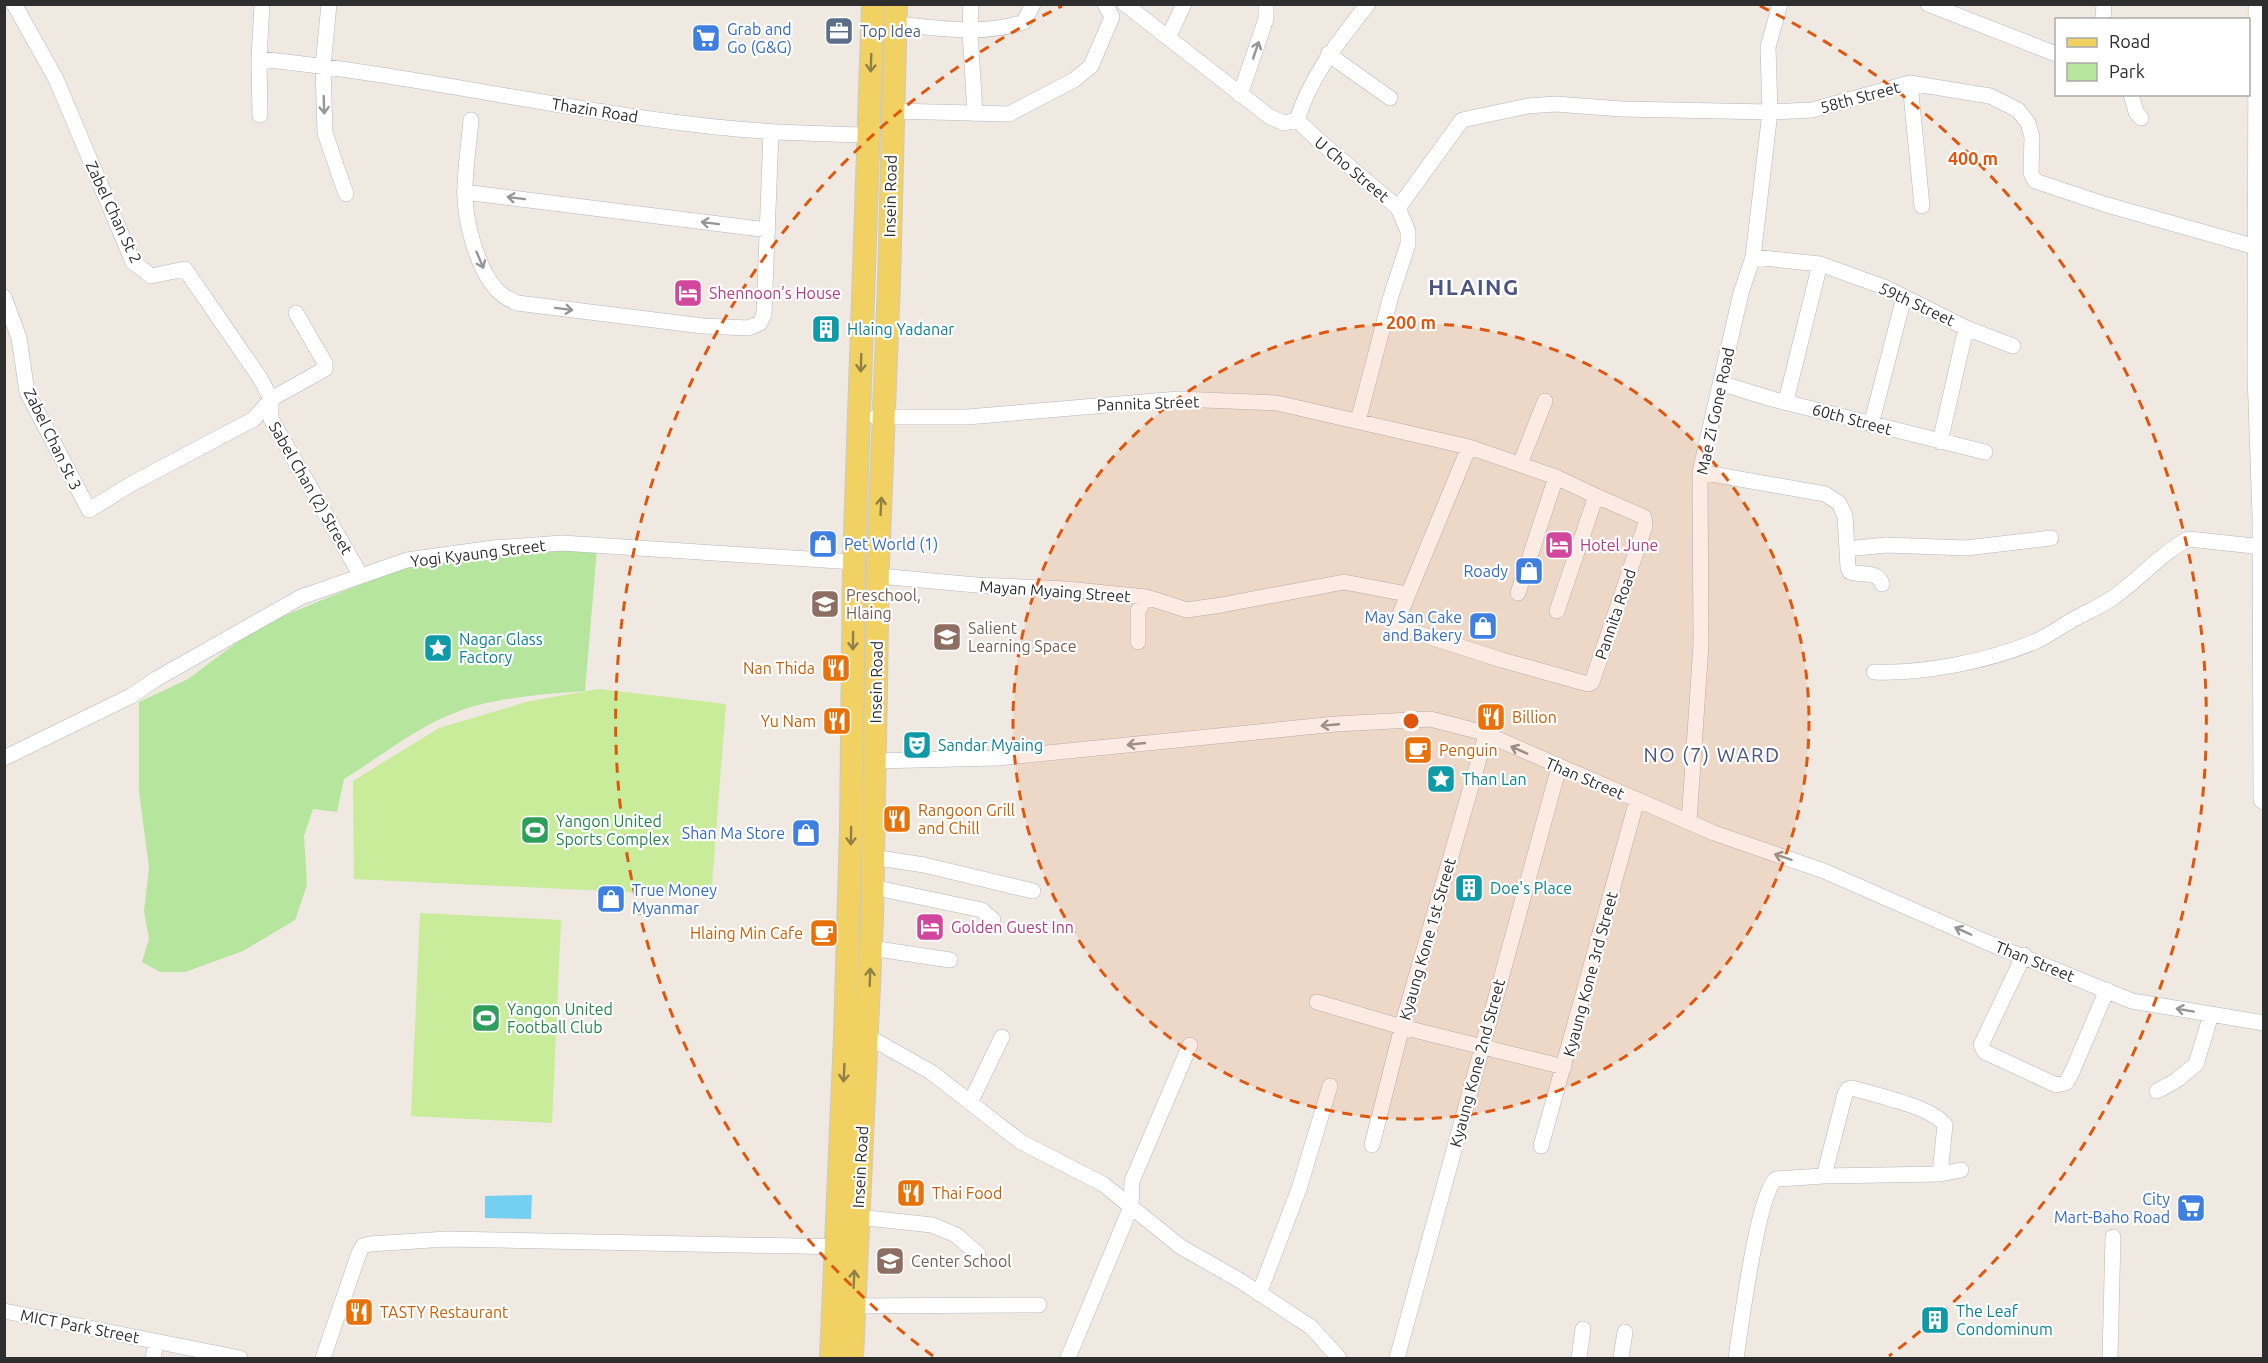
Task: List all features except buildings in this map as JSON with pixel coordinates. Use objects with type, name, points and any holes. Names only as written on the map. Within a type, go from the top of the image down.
[{"type":"main road","name":"Insein Road","points":[[856,1036],[871,948],[872,919],[851,752],[854,562],[873,4]]},
{"type":"main road","points":[[2259,4],[2254,43],[2259,248],[2258,374],[2263,547],[2264,799]]},
{"type":"main road","name":"Insein Road","points":[[831,1359],[846,1247],[856,1036],[849,920],[867,869],[875,757],[896,14]]},
{"type":"main road","points":[[869,135],[891,138]]},
{"type":"main road","points":[[865,280],[889,281]]},
{"type":"main road","points":[[854,562],[879,570]]},
{"type":"main road","points":[[851,752],[875,757]]},
{"type":"main road","points":[[849,920],[872,919]]},
{"type":"main road","name":"Insein Road","points":[[850,1174],[858,1217],[846,1247],[853,1306],[852,1359]]},
{"type":"street","name":"Zabel Chan St 2","points":[[14,4],[56,79],[133,262],[151,276],[185,269],[272,399]]},
{"type":"street","points":[[260,115],[259,59],[262,4]]},
{"type":"street","points":[[329,4],[323,66],[325,133],[346,194]]},
{"type":"street","points":[[971,4],[970,31],[975,114]]},
{"type":"street","points":[[896,14],[970,31],[1008,27],[1024,22],[1033,4]]},
{"type":"street","points":[[894,111],[1009,114],[1074,80],[1091,66],[1112,17],[1105,4]]},
{"type":"street","points":[[1125,4],[1240,95],[1270,117],[1284,123],[1297,120],[1304,100],[1328,54],[1368,4]]},
{"type":"street","points":[[1168,38],[1184,4]]},
{"type":"street","points":[[1240,95],[1266,19],[1266,4]]},
{"type":"street","name":"Mae Zi Gone Road","points":[[1689,822],[1701,644],[1700,472],[1741,292],[1753,257],[1770,112],[1768,47],[1780,4]]},
{"type":"street","points":[[1929,4],[2055,54]]},
{"type":"street","points":[[1328,54],[1390,98]]},
{"type":"street","name":"Thazin Road","points":[[259,59],[323,66],[441,87],[639,117],[771,132],[869,135]]},
{"type":"street","points":[[1910,83],[1922,206]]},
{"type":"street","name":"58th Street","points":[[1398,208],[1462,120],[1528,106],[1556,104],[1622,109],[1770,112],[1829,107],[1910,83],[1990,96],[2018,110],[2028,123],[2032,137],[2031,174],[2035,181],[2104,204],[2259,248]]},
{"type":"street","points":[[2132,96],[2136,112],[2141,118]]},
{"type":"street","points":[[471,120],[464,192],[471,235],[481,265],[496,290],[517,303],[703,326],[748,328],[760,322],[764,314],[771,132]]},
{"type":"street","name":"U Cho Street","points":[[1297,120],[1317,140],[1398,208],[1408,231],[1408,244],[1391,296],[1358,421]]},
{"type":"street","points":[[464,192],[768,230]]},
{"type":"street","name":"59th Street","points":[[1753,257],[1820,264],[1875,284],[1966,328],[2013,346]]},
{"type":"street","points":[[1786,401],[1820,264]]},
{"type":"street","name":"Zabel Chan St 3","points":[[4,297],[19,338],[27,392],[89,510],[133,483],[254,419],[272,399]]},
{"type":"street","points":[[1871,425],[1904,297]]},
{"type":"street","points":[[272,399],[325,369],[326,363],[296,313]]},
{"type":"street","points":[[1940,442],[1966,328]]},
{"type":"street","name":"60th Street","points":[[1720,383],[1871,425],[1985,452]]},
{"type":"street","name":"Sabel Chan (2) Street","points":[[272,399],[271,419],[361,576]]},
{"type":"street","name":"Pannita Street","points":[[859,417],[967,417],[1179,399],[1277,403],[1469,447],[1556,477],[1596,496]]},
{"type":"street","points":[[1520,464],[1545,401]]},
{"type":"street","points":[[1407,594],[1469,447]]},
{"type":"street","points":[[1700,472],[1825,494],[1839,503],[1845,516],[1850,572],[1875,575],[1881,579],[1882,584]]},
{"type":"street","points":[[1518,593],[1556,477]]},
{"type":"street","points":[[1557,610],[1596,496]]},
{"type":"street","name":"Pannita Road","points":[[1407,594],[1395,623],[1396,627],[1588,684],[1592,682],[1646,521],[1644,517],[1596,496]]},
{"type":"street","points":[[1847,549],[1886,545],[1966,548],[2051,538]]},
{"type":"street","points":[[1874,672],[1896,673],[1967,662],[2002,654],[2035,641],[2111,599],[2139,579],[2180,543],[2189,539],[2263,547]]},
{"type":"street","name":"Yogi Kyaung Street","points":[[4,758],[131,696],[156,679],[301,597],[407,560],[493,548],[561,543],[854,562]]},
{"type":"street","name":"Mayan Myaing Street","points":[[879,570],[976,585],[1066,589],[1146,597],[1187,610],[1221,606],[1344,582],[1407,594]]},
{"type":"street","points":[[1138,642],[1138,611],[1146,597]]},
{"type":"street","name":"Than Street","points":[[875,757],[997,758],[1336,724],[1430,719],[1486,735],[1689,822],[1824,871],[1983,941],[2024,955],[2132,1001],[2264,1023]]},
{"type":"street","name":"Kyaung Kone 1st Street","points":[[1372,1145],[1402,1027],[1486,735]]},
{"type":"street","name":"Kyaung Kone 2nd Street","points":[[1397,1359],[1559,767]]},
{"type":"street","name":"Kyaung Kone 3rd Street","points":[[1541,1146],[1638,800]]},
{"type":"street","points":[[867,869],[924,865],[1032,891]]},
{"type":"street","points":[[867,869],[982,910],[993,920]]},
{"type":"street","points":[[871,948],[950,960]]},
{"type":"street","points":[[2024,955],[1982,1045],[1985,1052],[2056,1085],[2066,1083],[2072,1072],[2107,990]]},
{"type":"street","points":[[1317,1002],[1402,1027],[1564,1067]]},
{"type":"street","points":[[2157,1091],[2177,1080],[2196,1064],[2211,1015]]},
{"type":"street","points":[[856,1036],[931,1072],[1021,1142],[1103,1184],[1181,1247],[1311,1327],[1339,1359]]},
{"type":"street","points":[[970,1103],[1002,1037]]},
{"type":"street","points":[[1068,1359],[1131,1207],[1132,1181],[1190,1045]]},
{"type":"street","points":[[1259,1294],[1299,1189],[1330,1086]]},
{"type":"street","points":[[1824,1176],[1845,1094],[1848,1089],[1852,1088],[1928,1112],[1940,1118],[1945,1125],[1940,1174]]},
{"type":"street","points":[[1736,1359],[1751,1260],[1768,1188],[1776,1179],[1940,1174],[1961,1170]]},
{"type":"street","points":[[858,1217],[932,1225],[956,1235],[978,1254]]},
{"type":"street","points":[[2110,1359],[2114,1237]]},
{"type":"street","points":[[323,1359],[359,1253],[363,1246],[370,1244],[447,1239],[846,1247]]},
{"type":"street","points":[[853,1306],[1039,1305]]},
{"type":"street","name":"MICT Park Street","points":[[4,1311],[240,1359]]},
{"type":"street","points":[[1579,1359],[1583,1329]]},
{"type":"street","points":[[1621,1359],[1624,1332]]},
{"type":"street","name":"MICT Park Street","points":[[153,1359],[156,1342]]},
{"type":"green space","points":[[597,549],[585,691],[492,702],[446,716],[416,732],[344,779],[337,812],[313,809],[304,836],[307,885],[295,920],[243,951],[185,972],[160,972],[142,962],[149,939],[144,911],[149,868],[139,791],[139,702],[188,679],[259,626],[407,565],[508,552]]},
{"type":"green space","name":"Yangon United Sports Complex","points":[[599,689],[726,704],[711,896],[354,879],[353,781],[439,728],[530,701]]},
{"type":"green space","name":"Yangon United Football Club","points":[[420,913],[561,920],[552,1123],[411,1116]]},
{"type":"water","points":[[532,1195],[531,1219],[485,1218],[485,1196]]},
{"type":"place","name":"Top Idea","points":[[839,31]]},
{"type":"place","name":"Grab and Go (G&G)","points":[[706,38]]},
{"type":"place","name":"Shennoon’s House","points":[[688,293]]},
{"type":"place","name":"Hlaing Yadanar","points":[[826,329]]},
{"type":"place","name":"Pet World (1)","points":[[823,544]]},
{"type":"place","name":"Hotel June","points":[[1559,545]]},
{"type":"place","name":"Roady","points":[[1529,571]]},
{"type":"place","name":"Preschool, Hlaing","points":[[825,604]]},
{"type":"place","name":"May San Cake and Bakery","points":[[1483,626]]},
{"type":"place","name":"Salient Learning Space","points":[[947,637]]},
{"type":"place","name":"Nagar Glass Factory","points":[[438,648]]},
{"type":"place","name":"Nan Thida","points":[[836,668]]},
{"type":"place","name":"Billion","points":[[1491,717]]},
{"type":"place","name":"Yu Nam","points":[[837,721]]},
{"type":"place","name":"Sandar Myaing","points":[[917,745]]},
{"type":"place","name":"Penguin","points":[[1418,750]]},
{"type":"place","name":"Than Lan","points":[[1441,779]]},
{"type":"place","name":"Rangoon Grill and Chill","points":[[897,819]]},
{"type":"place","name":"Yangon United Sports Complex","points":[[535,830]]},
{"type":"place","name":"Shan Ma Store","points":[[806,833]]},
{"type":"place","name":"Doe's Place","points":[[1469,888]]},
{"type":"place","name":"True Money Myanmar","points":[[611,899]]},
{"type":"place","name":"Golden Guest Inn","points":[[930,927]]},
{"type":"place","name":"Hlaing Min Cafe","points":[[824,933]]},
{"type":"place","name":"Yangon United Football Club","points":[[486,1018]]},
{"type":"place","name":"Thai Food","points":[[911,1193]]},
{"type":"place","name":"City Mart-Baho Road","points":[[2191,1208]]},
{"type":"place","name":"Center School","points":[[890,1261]]},
{"type":"place","name":"TASTY Restaurant","points":[[359,1312]]},
{"type":"place","name":"The Leaf Condominum","points":[[1935,1320]]},
{"type":"district","name":"HLAING","points":[[1474,287]]},
{"type":"district","name":"NO (7) WARD","points":[[1712,755]]}]
